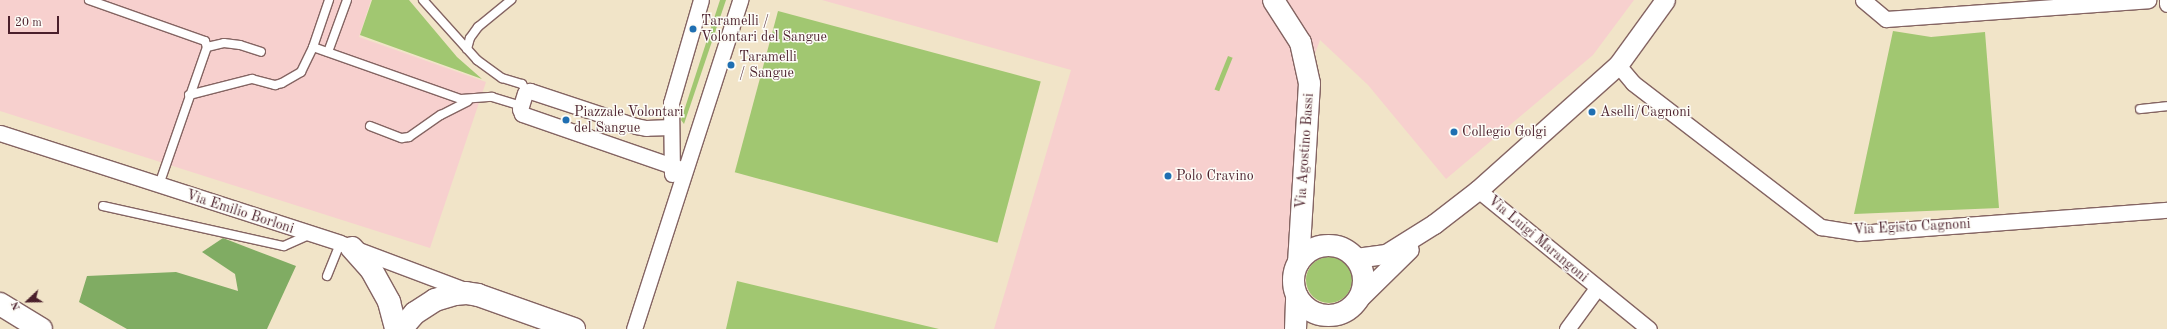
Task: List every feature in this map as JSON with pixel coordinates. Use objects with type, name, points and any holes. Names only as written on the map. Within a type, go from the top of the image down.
[{"type":"highway","points":[[346,246],[371,269],[390,302],[396,329]]},
{"type":"highway","points":[[401,329],[415,313],[435,300],[455,294],[478,295],[541,323],[574,329]]},
{"type":"highway","points":[[0,304],[42,329]]},
{"type":"main road","name":"Via Agostino Bassi","points":[[1273,0],[1300,42],[1309,83],[1298,262]]},
{"type":"main road","points":[[1301,206],[1308,231],[1322,245]]},
{"type":"main road","points":[[1295,329],[1296,295],[1294,273],[1298,262],[1322,245],[1335,246],[1346,250],[1356,258],[1362,271],[1363,285],[1358,299],[1352,307],[1329,322],[1311,311],[1296,295]]},
{"type":"street","points":[[678,167],[671,127],[671,103],[701,0]]},
{"type":"street","points":[[621,329],[633,329],[673,205],[678,167],[740,0]]},
{"type":"street","points":[[1356,258],[1386,254],[1434,224],[1478,190],[1618,65],[1665,0]]},
{"type":"street","points":[[1863,0],[1886,19],[2148,0]]},
{"type":"street","name":"Via Egisto Cagnoni","points":[[1618,65],[1633,83],[1821,227],[1859,232],[2167,210]]},
{"type":"street","points":[[671,127],[636,126],[527,92],[521,106],[522,114],[678,167]]},
{"type":"street","name":"Via Emilio Borloni","points":[[0,133],[346,246],[478,295]]},
{"type":"street","name":"Via Luigi Marangoni","points":[[1478,190],[1649,329]]},
{"type":"street","points":[[1358,299],[1434,224]]},
{"type":"street","name":"Via Luigi Marangoni","points":[[1567,329],[1597,288]]},
{"type":"lane","points":[[89,0],[196,36],[205,41],[207,47],[189,95],[159,185]]},
{"type":"lane","points":[[189,95],[252,79],[275,85],[282,84],[301,72],[313,47],[329,0]]},
{"type":"lane","points":[[328,52],[347,0]]},
{"type":"lane","points":[[423,0],[467,49],[494,72],[522,84],[527,92]]},
{"type":"lane","points":[[467,49],[470,38],[478,27],[511,0]]},
{"type":"lane","points":[[207,47],[224,43],[240,44],[261,52]]},
{"type":"lane","points":[[313,47],[468,101]]},
{"type":"lane","points":[[370,126],[402,138],[409,137],[440,115],[468,101],[492,97],[521,106]]},
{"type":"lane","points":[[2140,109],[2167,106]]},
{"type":"lane","points":[[103,206],[284,246],[309,235]]},
{"type":"lane","points":[[327,276],[346,246]]},
{"type":"shaded area","points":[[0,0],[371,0],[359,37],[486,82],[430,248],[0,111]]},
{"type":"shaded area","name":"Polo Cravino","points":[[822,0],[1634,0],[1593,55],[1446,179],[1368,85],[1320,40],[1313,59],[1285,329],[994,329],[1071,70]]},
{"type":"green space","points":[[372,0],[409,0],[457,57],[482,79],[360,35]]},
{"type":"green space","points":[[720,0],[726,0],[684,124],[681,120]]},
{"type":"green space","points":[[778,11],[1041,81],[998,243],[735,172]]},
{"type":"green space","points":[[1893,31],[1931,37],[1985,32],[1999,208],[1854,214]]},
{"type":"green space","points":[[1228,56],[1233,58],[1219,91],[1215,89]]},
{"type":"green space","points":[[223,238],[296,266],[267,329],[127,329],[79,302],[87,276],[176,272],[238,291],[235,274],[202,252]]},
{"type":"green space","points":[[1324,257],[1334,257],[1346,263],[1351,271],[1351,289],[1346,297],[1338,302],[1324,303],[1316,300],[1309,293],[1306,285],[1306,275],[1309,267],[1316,260]]},
{"type":"green space","points":[[737,281],[939,329],[726,329]]},
{"type":"place","name":"Taramelli / Volontari del Sangue","points":[[693,29]]},
{"type":"place","name":"Taramelli / Sangue","points":[[731,65]]},
{"type":"place","name":"Aselli/Cagnoni","points":[[1592,112]]},
{"type":"place","name":"Piazzale Volontari del Sangue","points":[[566,120]]},
{"type":"place","name":"Collegio Golgi","points":[[1454,132]]},
{"type":"place","name":"Polo Cravino","points":[[1168,176]]}]
